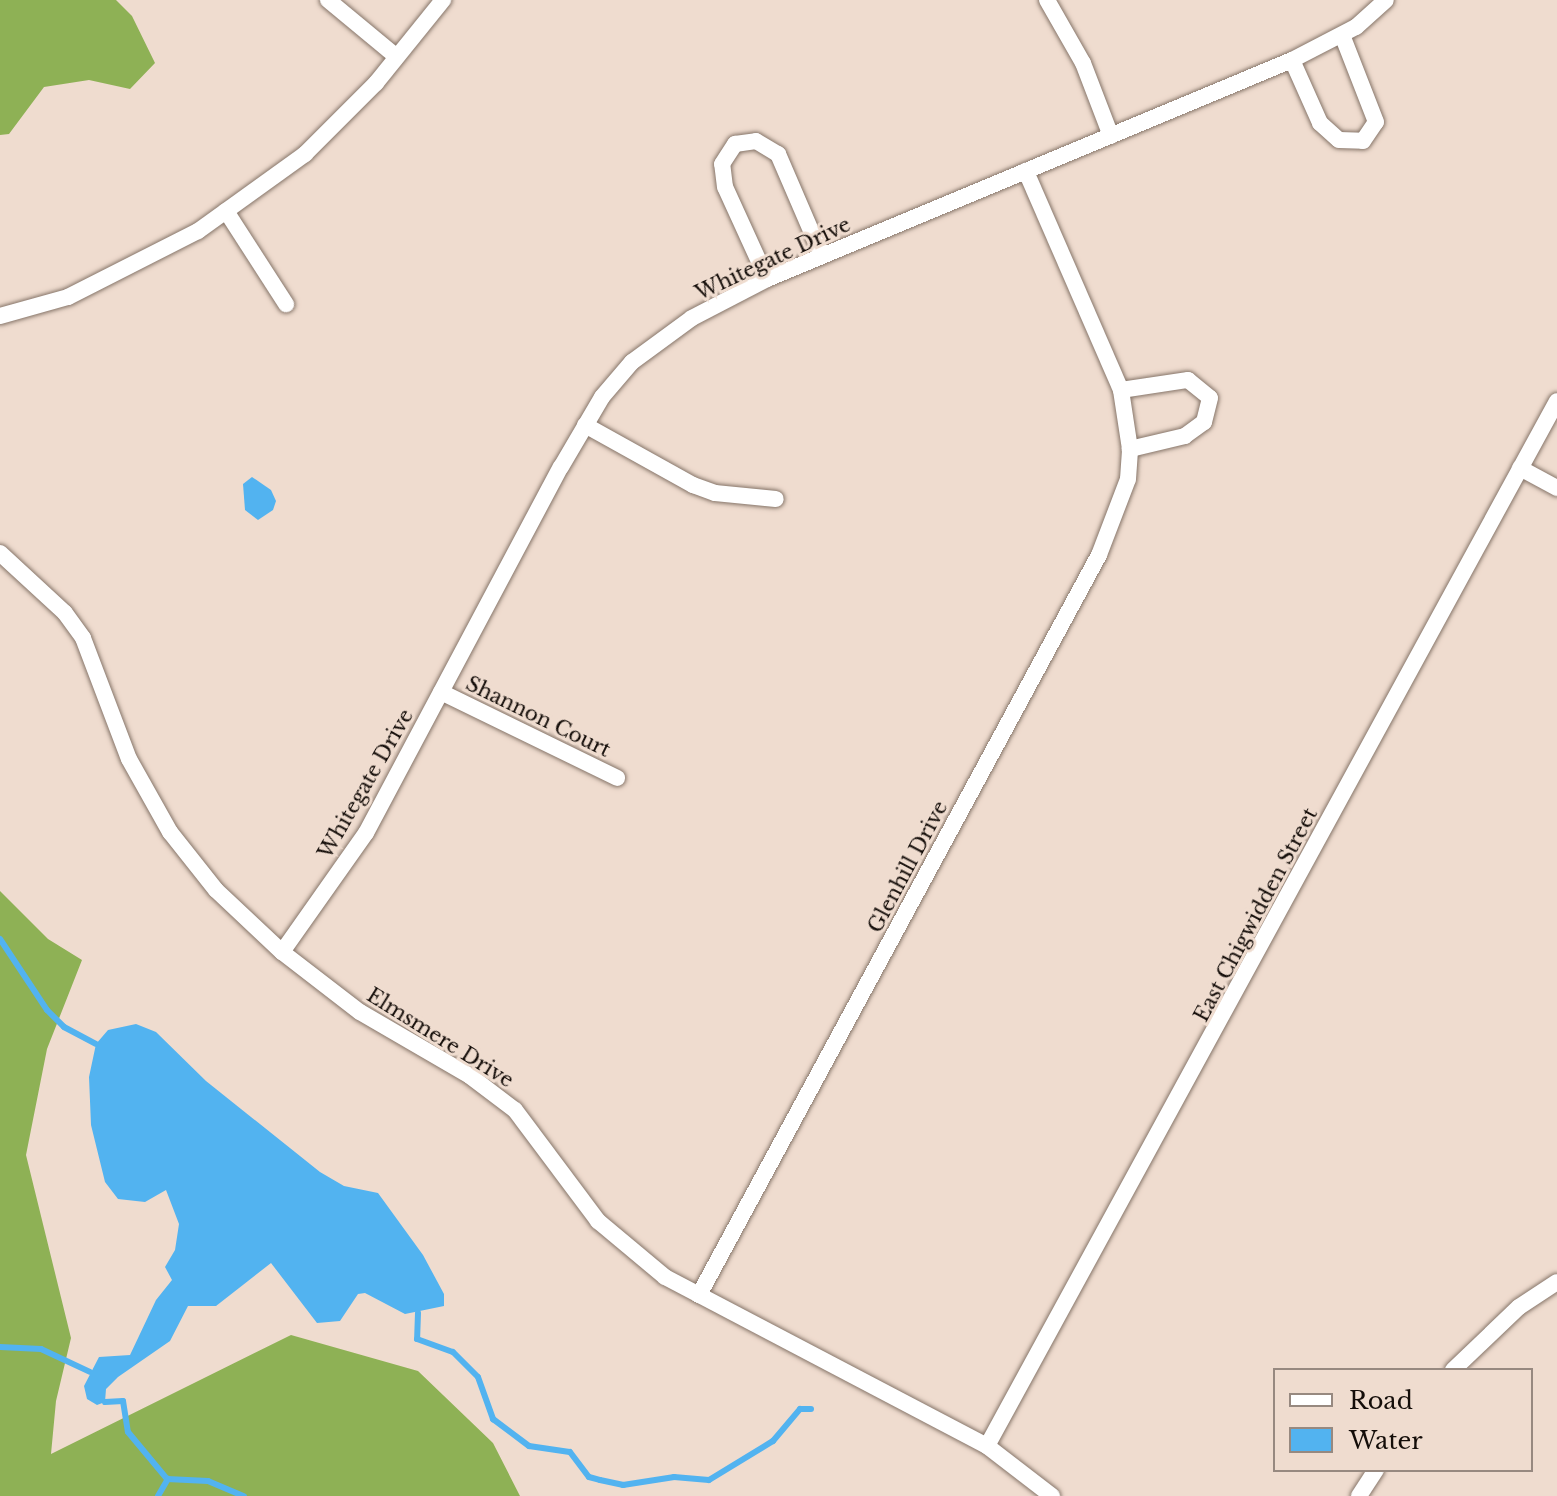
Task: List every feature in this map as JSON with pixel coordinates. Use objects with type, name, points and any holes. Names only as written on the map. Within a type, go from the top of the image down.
[{"type":"street","points":[[328,0],[397,57]]},
{"type":"street","points":[[0,316],[68,297],[198,231],[305,154],[397,57],[443,0]]},
{"type":"street","points":[[1047,0],[1083,63],[1111,136]]},
{"type":"street","name":"Whitegate Drive","points":[[282,952],[366,833],[585,425],[632,362],[692,318],[767,279],[1292,60],[1342,35],[1386,0]]},
{"type":"street","points":[[1292,60],[1320,123],[1339,140],[1363,141],[1376,122],[1342,35]]},
{"type":"street","points":[[767,279],[725,187],[722,164],[735,144],[756,141],[778,154],[821,254]]},
{"type":"street","name":"Glenhill Drive","points":[[699,1295],[1099,555],[1128,479],[1130,449],[1121,390],[1026,171]]},
{"type":"street","points":[[226,211],[286,304]]},
{"type":"street","points":[[1121,390],[1188,380],[1210,398],[1204,422],[1185,436],[1130,449]]},
{"type":"street","name":"East Chigwidden Street","points":[[987,1446],[1557,401]]},
{"type":"street","points":[[585,425],[693,485],[715,493],[776,499]]},
{"type":"street","points":[[1520,468],[1557,488]]},
{"type":"street","name":"Elmsmere Drive","points":[[0,553],[65,613],[83,638],[129,759],[170,832],[216,890],[282,952],[360,1012],[492,1091],[541,1140],[598,1221],[630,1252],[699,1295],[987,1446],[1052,1496]]},
{"type":"street","name":"Shannon Court","points":[[441,692],[617,778]]},
{"type":"street","points":[[1455,1368],[1519,1307],[1557,1282]]},
{"type":"street","points":[[1359,1496],[1375,1472]]},
{"type":"green space","points":[[0,0],[116,0],[132,16],[155,63],[130,89],[89,80],[44,87],[9,134],[0,135]]},
{"type":"green space","points":[[0,891],[48,939],[82,960],[47,1049],[26,1155],[71,1338],[56,1401],[51,1454],[291,1335],[418,1371],[493,1443],[520,1496],[0,1496]]},
{"type":"water","points":[[252,477],[271,490],[276,501],[273,510],[258,520],[245,510],[243,484]]},
{"type":"water","points":[[136,1024],[156,1032],[206,1081],[320,1172],[344,1186],[378,1193],[423,1255],[444,1294],[444,1306],[405,1314],[365,1293],[358,1294],[340,1321],[317,1323],[271,1263],[216,1306],[188,1306],[170,1341],[118,1377],[106,1389],[105,1402],[97,1405],[87,1399],[84,1386],[99,1357],[130,1355],[156,1300],[172,1280],[165,1267],[175,1250],[179,1224],[166,1190],[145,1202],[118,1199],[105,1182],[91,1125],[89,1077],[96,1044],[108,1030]]},
{"type":"waterway","points":[[0,939],[47,1010],[64,1027],[96,1044]]},
{"type":"waterway","points":[[418,1313],[417,1339],[453,1352],[478,1377],[493,1419],[529,1446],[570,1452],[589,1477],[600,1480],[623,1485],[674,1477],[709,1480],[773,1441],[800,1409],[811,1409]]},
{"type":"waterway","points":[[0,1347],[41,1349],[90,1372]]},
{"type":"waterway","points":[[105,1402],[123,1401],[128,1432],[167,1479],[208,1481],[244,1496]]},
{"type":"waterway","points":[[158,1496],[168,1479]]}]
